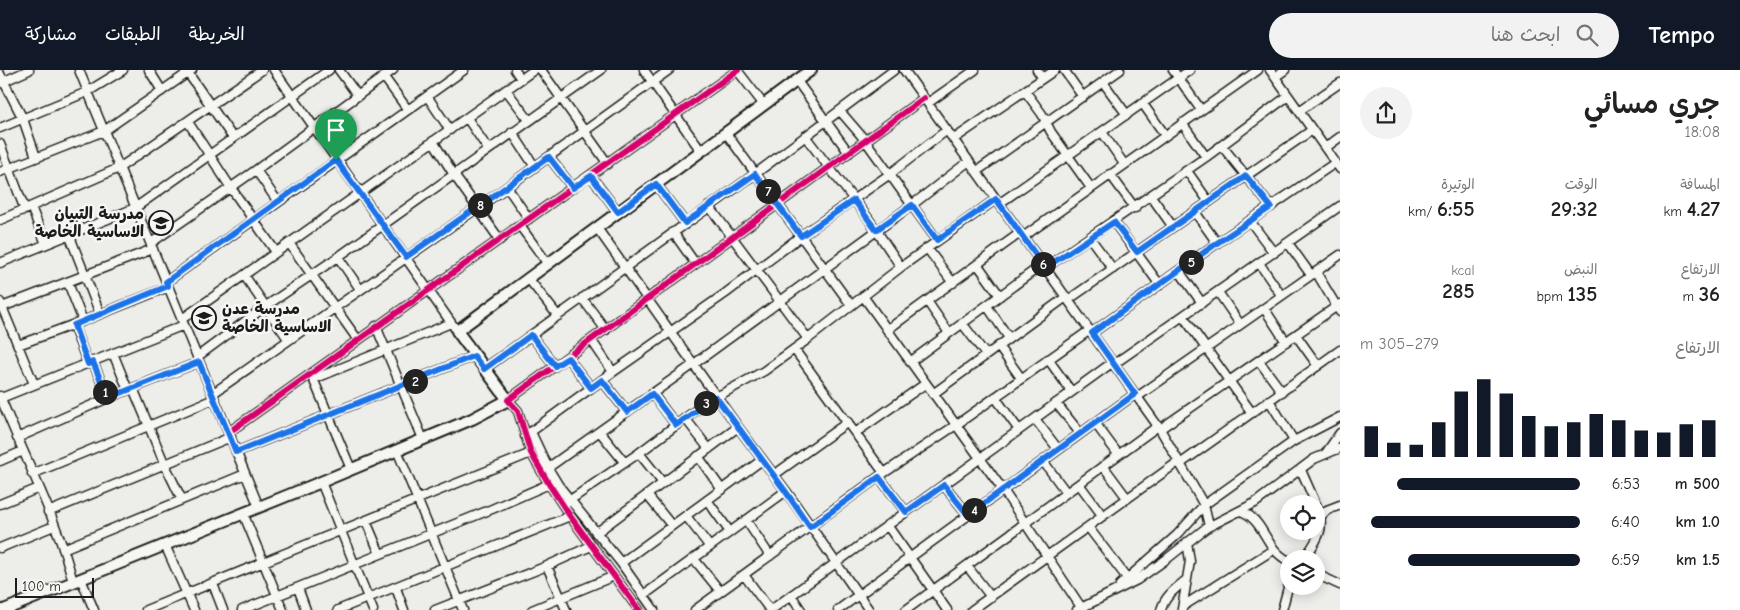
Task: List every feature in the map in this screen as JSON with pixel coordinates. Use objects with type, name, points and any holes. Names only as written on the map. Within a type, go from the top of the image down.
[{"type":"main road","points":[[4,610],[321,482],[484,413],[508,400],[454,327],[548,264],[811,70]]},
{"type":"street","points":[[29,70],[1,79],[23,119],[36,157]]},
{"type":"street","points":[[79,70],[259,507]]},
{"type":"street","points":[[0,128],[87,92],[123,70]]},
{"type":"street","points":[[149,70],[162,91]]},
{"type":"street","points":[[0,220],[119,168],[262,70]]},
{"type":"street","points":[[274,70],[454,327],[386,349],[313,377]]},
{"type":"street","points":[[0,263],[135,208],[329,70]]},
{"type":"street","points":[[339,70],[358,96]]},
{"type":"street","points":[[34,384],[1,304],[68,283],[152,246],[394,70]]},
{"type":"street","points":[[18,345],[74,325],[167,284],[336,160],[464,70]]},
{"type":"street","points":[[515,70],[521,79]]},
{"type":"street","points":[[94,610],[77,580],[63,549],[0,397],[114,354],[183,322],[289,242],[534,70]]},
{"type":"street","points":[[541,70],[608,164]]},
{"type":"street","points":[[17,438],[198,359],[266,306],[601,70]]},
{"type":"street","points":[[644,70],[701,151]]},
{"type":"street","points":[[32,474],[149,427],[213,396],[288,339],[507,187],[669,70]]},
{"type":"street","points":[[48,512],[165,465],[230,435],[313,377],[376,326],[608,164],[738,70],[764,105]]},
{"type":"street","points":[[484,369],[755,174],[894,70]]},
{"type":"street","points":[[904,70],[1159,428],[1204,505],[1210,526]]},
{"type":"street","points":[[654,610],[596,533],[550,484],[518,411],[508,400],[592,341],[695,263],[732,239],[865,140],[975,70]]},
{"type":"street","points":[[1037,70],[1043,78]]},
{"type":"street","points":[[954,139],[1055,70]]},
{"type":"street","points":[[1064,70],[1083,97]]},
{"type":"street","points":[[976,171],[1120,70]]},
{"type":"street","points":[[1173,70],[1201,110]]},
{"type":"street","points":[[566,502],[625,463],[716,397],[756,376],[808,339],[937,240],[1068,156],[1190,70]]},
{"type":"street","points":[[887,330],[978,264],[1091,188],[1258,70]]},
{"type":"street","points":[[695,610],[882,475],[1048,359],[1160,285],[1217,243],[1271,207],[1338,166],[1272,74],[1285,70]]},
{"type":"street","points":[[0,172],[104,131],[190,71],[233,138]]},
{"type":"street","points":[[384,77],[408,110]]},
{"type":"street","points":[[797,81],[849,153]]},
{"type":"street","points":[[1103,82],[1127,115]]},
{"type":"street","points":[[1299,111],[1340,83]]},
{"type":"street","points":[[506,90],[529,120]]},
{"type":"street","points":[[1025,91],[1091,188]]},
{"type":"street","points":[[428,96],[450,130]]},
{"type":"street","points":[[910,362],[1000,296],[1135,208],[1288,96]]},
{"type":"street","points":[[1142,104],[1166,135]]},
{"type":"street","points":[[840,111],[865,140],[937,240]]},
{"type":"street","points":[[466,118],[488,149]]},
{"type":"street","points":[[188,122],[276,252]]},
{"type":"street","points":[[1182,123],[1206,157]]},
{"type":"street","points":[[528,434],[801,236],[890,174],[947,130]]},
{"type":"street","points":[[934,394],[1009,338],[1173,228],[1312,130]]},
{"type":"street","points":[[512,132],[535,167]]},
{"type":"street","points":[[1102,132],[1124,164]]},
{"type":"street","points":[[726,133],[851,306]]},
{"type":"street","points":[[805,136],[876,230],[901,267]]},
{"type":"street","points":[[1325,148],[1340,137]]},
{"type":"street","points":[[433,141],[454,175],[500,240]]},
{"type":"street","points":[[0,144],[9,168],[46,244]]},
{"type":"street","points":[[1222,146],[1271,207]]},
{"type":"street","points":[[549,157],[573,188]]},
{"type":"street","points":[[545,470],[694,364],[970,161]]},
{"type":"street","points":[[256,170],[278,202]]},
{"type":"street","points":[[1187,171],[1209,202]]},
{"type":"street","points":[[1110,174],[1135,208]]},
{"type":"street","points":[[591,176],[618,212]]},
{"type":"street","points":[[656,184],[685,223]]},
{"type":"street","points":[[507,187],[529,219]]},
{"type":"street","points":[[1151,196],[1173,228]]},
{"type":"street","points":[[709,206],[808,339]]},
{"type":"street","points":[[744,575],[770,610],[1071,391],[1218,292],[1340,206]]},
{"type":"street","points":[[1195,212],[1217,243]]},
{"type":"street","points":[[1250,221],[1274,253]]},
{"type":"street","points":[[1114,222],[1160,285]]},
{"type":"street","points":[[520,226],[548,264]]},
{"type":"street","points":[[597,228],[868,610]]},
{"type":"street","points":[[673,232],[695,263]]},
{"type":"street","points":[[70,234],[100,314]]},
{"type":"street","points":[[1090,238],[1113,269]]},
{"type":"street","points":[[289,242],[358,340]]},
{"type":"street","points":[[906,610],[1066,492],[1104,467],[1118,454],[1339,308],[1288,243]]},
{"type":"street","points":[[927,248],[953,283]]},
{"type":"street","points":[[838,610],[1080,433],[1340,255]]},
{"type":"street","points":[[338,257],[360,289]]},
{"type":"street","points":[[1259,263],[1281,295]]},
{"type":"street","points":[[978,264],[1000,296]]},
{"type":"street","points":[[1179,271],[1202,303]]},
{"type":"street","points":[[244,275],[288,339]]},
{"type":"street","points":[[528,278],[558,316]]},
{"type":"street","points":[[68,283],[83,321]]},
{"type":"street","points":[[1218,292],[1240,324]]},
{"type":"street","points":[[863,296],[1003,490],[1080,609],[1116,589],[1137,580],[1210,526],[1255,503],[1300,470],[1335,451],[1340,433]]},
{"type":"street","points":[[582,298],[606,330]]},
{"type":"street","points":[[927,301],[949,333]]},
{"type":"street","points":[[987,306],[1009,338]]},
{"type":"street","points":[[1264,308],[1286,342]]},
{"type":"street","points":[[1183,316],[1252,413]]},
{"type":"street","points":[[962,323],[986,356]]},
{"type":"street","points":[[74,325],[90,363],[108,398]]},
{"type":"street","points":[[376,326],[423,439]]},
{"type":"street","points":[[531,335],[555,366]]},
{"type":"street","points":[[1296,335],[1318,366]]},
{"type":"street","points":[[592,341],[613,372]]},
{"type":"street","points":[[998,346],[1021,378]]},
{"type":"street","points":[[794,349],[848,422],[906,512]]},
{"type":"street","points":[[972,610],[1048,557],[1102,515],[1340,351]]},
{"type":"street","points":[[114,354],[182,500]]},
{"type":"street","points":[[236,452],[474,356]]},
{"type":"street","points":[[568,358],[591,388]]},
{"type":"street","points":[[1048,359],[1071,391]]},
{"type":"street","points":[[1259,361],[1282,392]]},
{"type":"street","points":[[313,377],[351,469]]},
{"type":"street","points":[[602,380],[627,412]]},
{"type":"street","points":[[855,433],[925,384]]},
{"type":"street","points":[[652,394],[676,425]]},
{"type":"street","points":[[995,397],[1019,430]]},
{"type":"street","points":[[1269,400],[1294,441]]},
{"type":"street","points":[[1056,403],[1080,433]]},
{"type":"street","points":[[686,418],[708,449]]},
{"type":"street","points":[[1116,589],[1177,536],[1204,505],[1294,441],[1340,418]]},
{"type":"street","points":[[1035,419],[1058,449]]},
{"type":"street","points":[[774,475],[848,422]]},
{"type":"street","points":[[1095,423],[1118,454]]},
{"type":"street","points":[[596,533],[738,427]]},
{"type":"street","points":[[600,432],[625,463]]},
{"type":"street","points":[[528,434],[531,453],[545,470],[566,502],[570,516],[638,608],[627,610]]},
{"type":"street","points":[[397,450],[463,610]]},
{"type":"street","points":[[0,460],[23,451]]},
{"type":"street","points":[[146,610],[531,453]]},
{"type":"street","points":[[639,453],[663,483]]},
{"type":"street","points":[[698,456],[722,490]]},
{"type":"street","points":[[620,563],[762,460]]},
{"type":"street","points":[[1043,461],[1066,492]]},
{"type":"street","points":[[1104,467],[1127,498]]},
{"type":"street","points":[[1300,470],[1312,495]]},
{"type":"street","points":[[63,549],[245,474]]},
{"type":"street","points":[[321,482],[373,610]]},
{"type":"street","points":[[242,610],[550,484]]},
{"type":"street","points":[[1079,484],[1102,515]]},
{"type":"street","points":[[944,485],[968,515]]},
{"type":"street","points":[[0,504],[39,488]]},
{"type":"street","points":[[644,595],[786,492]]},
{"type":"street","points":[[647,495],[672,526]]},
{"type":"street","points":[[707,500],[730,532]]},
{"type":"street","points":[[1325,512],[1340,505]]},
{"type":"street","points":[[1240,511],[1254,518],[1273,550],[1280,556]]},
{"type":"street","points":[[243,513],[283,610]]},
{"type":"street","points":[[338,610],[570,516]]},
{"type":"street","points":[[686,516],[710,547]]},
{"type":"street","points":[[746,520],[770,556]]},
{"type":"street","points":[[366,521],[380,554]]},
{"type":"street","points":[[888,525],[947,610]]},
{"type":"street","points":[[0,548],[54,526]]},
{"type":"street","points":[[1088,527],[1127,578]]},
{"type":"street","points":[[1183,608],[1190,556],[1187,542]]},
{"type":"street","points":[[165,545],[194,610]]},
{"type":"street","points":[[435,610],[547,566],[591,546]]},
{"type":"street","points":[[1183,608],[1273,550]]},
{"type":"street","points":[[694,559],[720,592]]},
{"type":"street","points":[[547,566],[566,610]]},
{"type":"street","points":[[967,566],[991,597]]},
{"type":"street","points":[[532,610],[614,576]]},
{"type":"street","points":[[1325,578],[1340,585]]},
{"type":"street","points":[[1161,610],[1168,595],[1186,580]]},
{"type":"street","points":[[213,584],[223,610]]},
{"type":"street","points":[[298,588],[306,610]]},
{"type":"street","points":[[396,588],[404,610]]},
{"type":"street","points":[[791,595],[801,610]]},
{"type":"street","points":[[1282,610],[1286,595]]},
{"type":"cycle path","points":[[229,432],[738,70]]},
{"type":"cycle path","points":[[639,610],[570,516],[549,484],[531,453],[518,411],[508,400],[924,98]]},
{"type":"place","name":"مدرسة التبيان الاساسية الخاصة","points":[[161,223]]},
{"type":"place","name":"مدرسة عدن الاساسية الخاصة","points":[[204,318]]},
{"type":"route","points":[[549,157],[573,188],[591,176],[618,212],[656,184],[685,223],[755,174],[801,236],[854,200],[876,230],[912,205],[937,240],[996,199],[1045,268],[1114,222],[1137,252],[1246,176],[1271,207],[1217,243],[1092,333],[1135,394],[968,515],[944,485],[906,512],[879,477],[810,527],[716,397],[676,425],[652,394],[627,412],[602,380],[591,388],[568,358],[555,366],[531,335],[484,369],[474,356],[236,452],[199,362],[108,398],[93,362],[88,364],[74,325],[168,286],[166,282],[336,160],[406,257],[549,157]]}]
